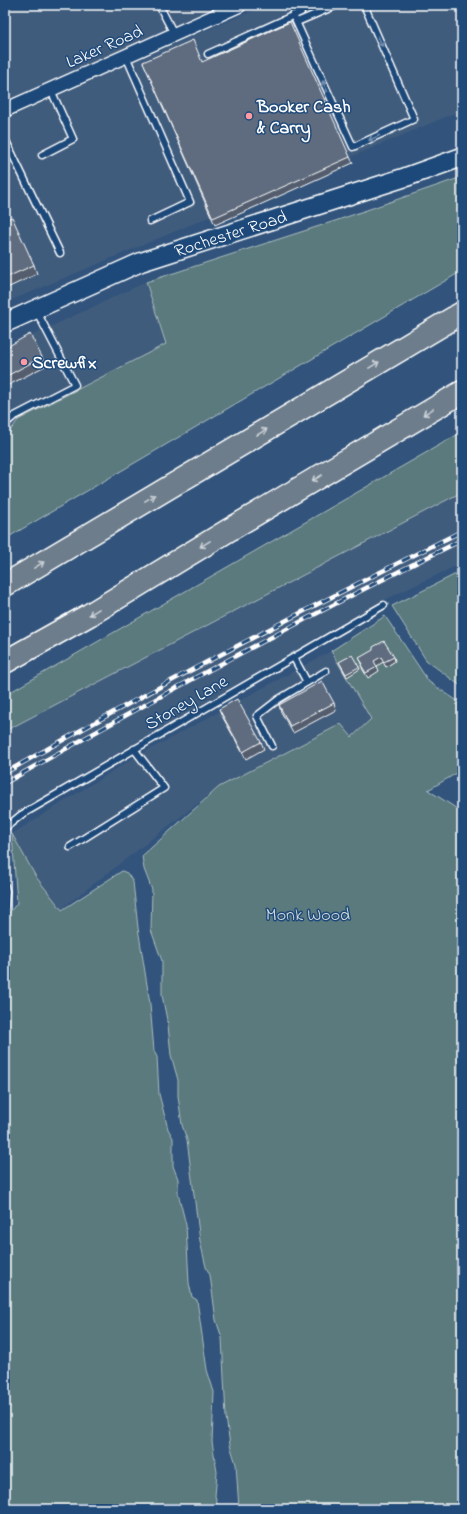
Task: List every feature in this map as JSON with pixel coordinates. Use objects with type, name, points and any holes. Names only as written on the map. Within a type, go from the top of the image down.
[{"type":"highway","points":[[5,585],[462,313]]},
{"type":"highway","points":[[5,662],[89,615],[462,392]]},
{"type":"main road","name":"Rochester Road","points":[[5,323],[141,262],[406,177],[462,157]]},
{"type":"street","name":"Laker Road","points":[[5,110],[240,5]]},
{"type":"lane","points":[[159,5],[174,34]]},
{"type":"lane","points":[[208,54],[301,12],[298,5]]},
{"type":"lane","points":[[296,22],[337,5]]},
{"type":"lane","points":[[293,15],[353,147],[414,119],[364,5]]},
{"type":"lane","points":[[126,56],[190,202],[150,221]]},
{"type":"lane","points":[[42,155],[73,139],[51,90]]},
{"type":"lane","points":[[5,139],[60,253]]},
{"type":"lane","points":[[5,424],[13,417],[75,385],[35,309]]},
{"type":"lane","name":"Stoney Lane","points":[[5,828],[21,815],[384,605]]},
{"type":"lane","points":[[294,658],[307,682]]},
{"type":"lane","points":[[272,746],[257,716],[279,699],[326,671]]},
{"type":"lane","points":[[70,847],[164,788],[134,749]]},
{"type":"lane","points":[[5,886],[5,906]]},
{"type":"shaded area","points":[[5,5],[223,5],[5,102]]},
{"type":"shaded area","points":[[266,5],[454,5],[462,7],[462,110],[5,303],[5,116]]},
{"type":"shaded area","points":[[146,282],[166,344],[18,420],[10,431],[5,434],[5,348]]},
{"type":"shaded area","points":[[462,492],[462,563],[380,602],[5,819],[5,731]]},
{"type":"shaded area","points":[[331,651],[372,719],[352,737],[341,724],[219,787],[61,909],[36,877],[12,834],[132,759]]},
{"type":"green space","points":[[462,177],[462,271],[5,539],[5,434],[10,431],[18,420],[166,344],[146,282],[335,221]]},
{"type":"green space","points":[[462,432],[462,492],[5,731],[5,695]]},
{"type":"green space","points":[[462,571],[462,687],[426,660],[392,606]]},
{"type":"green space","name":"Monk Wood","points":[[385,616],[429,682],[462,704],[462,770],[428,790],[462,812],[462,1509],[239,1509],[236,1464],[230,1445],[226,1417],[222,1338],[216,1320],[210,1275],[206,1267],[200,1241],[187,1140],[182,1125],[178,1096],[178,1080],[171,1055],[168,1025],[162,995],[162,961],[151,930],[152,890],[144,869],[142,856],[219,787],[341,724],[352,737],[371,719],[331,651]],"holes":[[[395,661],[386,667],[383,662],[365,669],[361,663]]]},
{"type":"green space","points":[[12,834],[36,877],[62,910],[122,871],[127,873],[133,882],[138,928],[150,1004],[154,1051],[157,1057],[159,1094],[168,1129],[173,1138],[173,1166],[178,1179],[178,1193],[186,1225],[189,1283],[192,1297],[197,1300],[207,1370],[214,1392],[212,1442],[217,1472],[215,1496],[219,1509],[5,1509],[5,918],[17,903]]},
{"type":"building","name":"Booker Cash & Carry","points":[[290,22],[350,157],[213,218],[143,62],[193,40],[202,62]]},
{"type":"building","points":[[12,217],[34,265],[5,278],[5,220]]},
{"type":"building","name":"Screwfix","points":[[30,334],[42,357],[5,377],[5,348]]},
{"type":"building","points":[[384,641],[394,657],[384,662],[381,657],[374,661],[377,667],[366,673],[359,658],[373,650],[373,647]]},
{"type":"building","points":[[352,655],[359,667],[346,674],[339,662]]},
{"type":"building","points":[[322,681],[334,703],[290,726],[279,705]]},
{"type":"building","points":[[237,699],[261,742],[243,752],[219,709]]},
{"type":"railway","points":[[5,773],[61,741],[232,649],[462,531]]},
{"type":"railway","points":[[5,783],[232,658],[346,598],[462,540]]},
{"type":"place","name":"Booker Cash & Carry","points":[[249,116]]},
{"type":"place","name":"Screwfix","points":[[24,362]]}]
